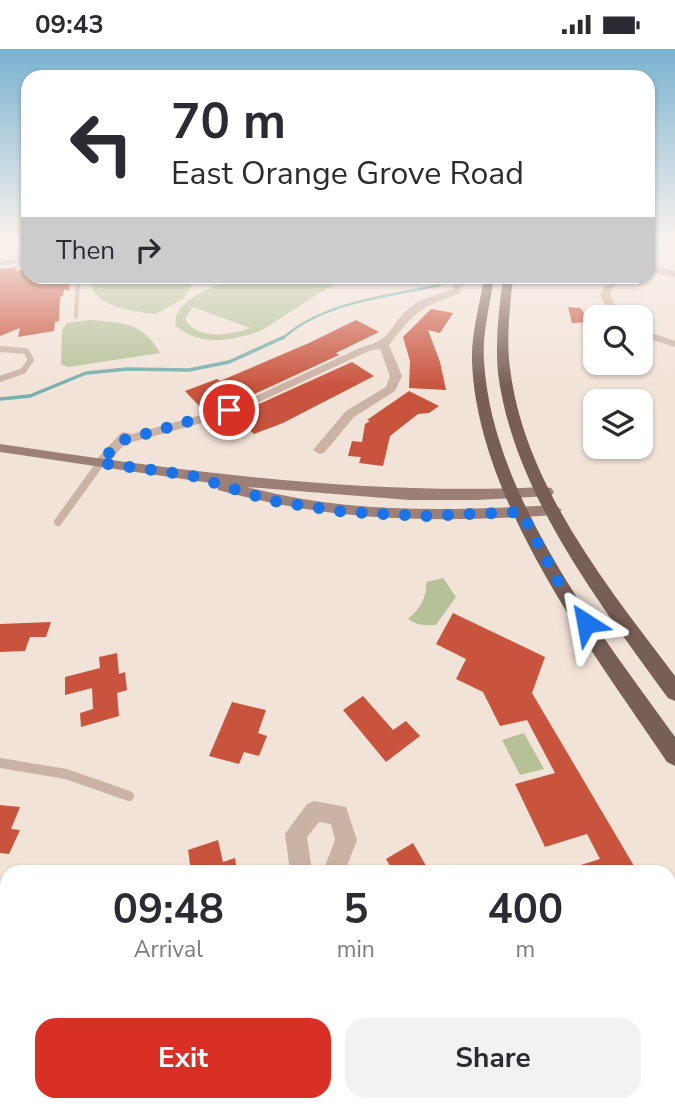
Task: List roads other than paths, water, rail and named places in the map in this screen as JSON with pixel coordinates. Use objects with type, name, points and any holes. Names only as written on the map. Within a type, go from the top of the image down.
[{"type":"main road","points":[[487,288],[478,345],[483,401],[492,437],[517,504],[558,581],[675,755]]},
{"type":"main road","points":[[507,288],[502,341],[505,378],[525,448],[554,510],[592,575],[675,692]]},
{"type":"main road","points":[[0,448],[190,475],[272,501],[346,512],[424,516],[517,504],[545,492]]},
{"type":"main road","points":[[517,504],[554,510]]},
{"type":"street","points":[[100,463],[120,441],[144,439],[169,427],[253,401],[366,349],[384,345],[411,311],[423,303],[456,292],[458,288]]},
{"type":"street","points":[[608,288],[605,295],[609,305]]},
{"type":"street","points":[[653,337],[675,344]]},
{"type":"street","points":[[318,450],[350,414],[391,389],[396,376],[384,345]]},
{"type":"street","points":[[300,865],[296,834],[314,811],[339,814],[346,839],[336,865]]},
{"type":"lane","points":[[76,317],[77,288]]},
{"type":"lane","points":[[0,349],[26,351],[31,360],[23,370],[0,379]]},
{"type":"lane","points":[[58,522],[100,463]]},
{"type":"lane","points":[[0,762],[32,764],[88,780],[129,796]]},
{"type":"waterway","points":[[282,339],[298,327],[336,309],[427,288]]},
{"type":"waterway","points":[[0,399],[30,396],[86,373],[127,369],[189,370],[229,362],[284,337]]}]
